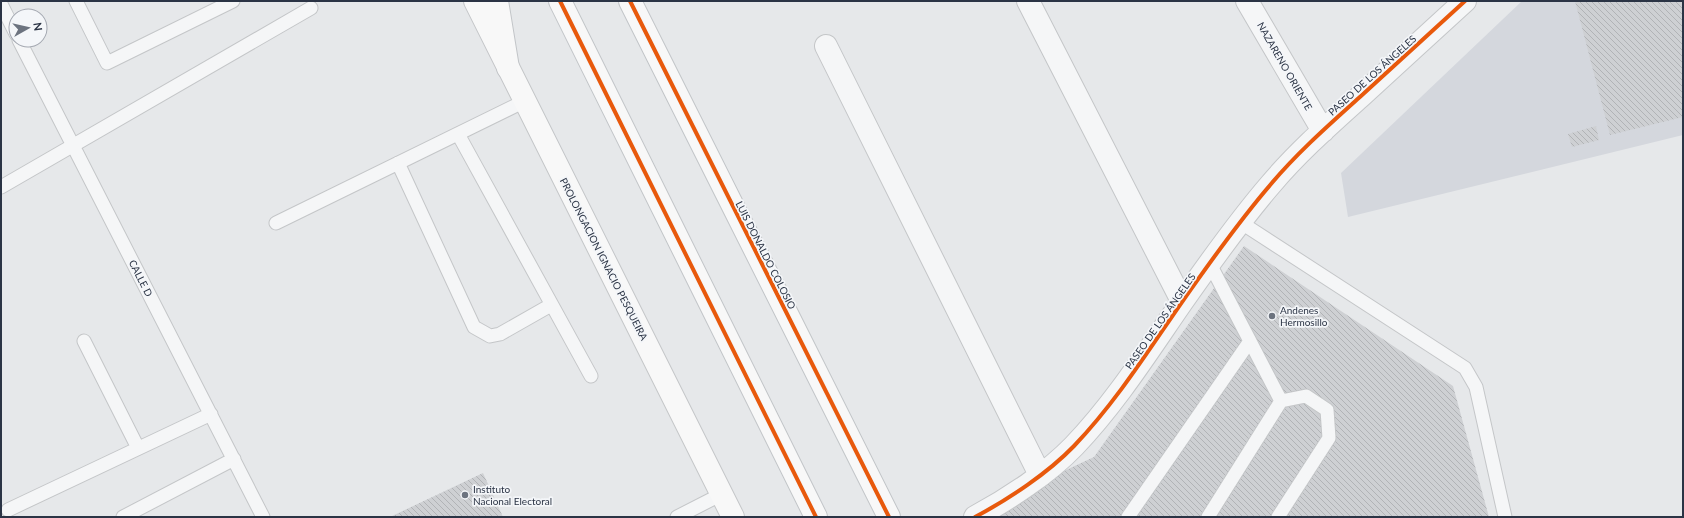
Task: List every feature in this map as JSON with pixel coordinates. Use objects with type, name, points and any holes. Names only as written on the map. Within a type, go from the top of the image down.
[{"type":"main road","name":"PROLONGACION IGNACIO PESQUEIRA","points":[[475,1],[733,517]]},
{"type":"main road","points":[[497,1],[508,68]]},
{"type":"main road","points":[[560,1],[816,517]]},
{"type":"main road","name":"LUIS DONALDO COLOSIO","points":[[630,1],[889,517]]},
{"type":"street","points":[[1028,1],[1182,301]]},
{"type":"street","name":"NAZARENO ORIENTE","points":[[1247,1],[1323,131]]},
{"type":"street","name":"PASEO DE LOS ÁNGELES","points":[[985,515],[1040,475],[1073,447],[1098,420],[1134,374],[1182,301],[1240,222],[1272,183],[1323,131],[1465,1]]},
{"type":"street","points":[[826,46],[1040,475]]},
{"type":"lane","points":[[76,1],[107,63],[233,1]]},
{"type":"lane","points":[[1,4],[8,18]]},
{"type":"lane","points":[[1,187],[311,8]]},
{"type":"lane","name":"CALLE D","points":[[23,48],[263,517]]},
{"type":"lane","points":[[276,223],[525,101]]},
{"type":"lane","points":[[458,134],[591,376]]},
{"type":"lane","points":[[398,163],[474,326],[490,336],[500,334],[552,305]]},
{"type":"lane","points":[[1240,222],[1464,368],[1476,387],[1505,517]]},
{"type":"lane","points":[[1210,264],[1281,401]]},
{"type":"lane","points":[[84,341],[138,448]]},
{"type":"lane","points":[[1128,517],[1250,341]]},
{"type":"lane","points":[[1208,517],[1281,401],[1306,396],[1328,410],[1329,438],[1278,517]]},
{"type":"lane","points":[[8,510],[211,414]]},
{"type":"lane","points":[[123,517],[234,459]]},
{"type":"lane","points":[[677,517],[722,494]]},
{"type":"shaded area","points":[[1522,1],[1683,1],[1683,135],[1348,217],[1341,173]]},
{"type":"building","points":[[1575,1],[1683,1],[1683,117],[1610,135]]},
{"type":"building","points":[[1596,126],[1599,140],[1572,147],[1568,134]]},
{"type":"building","name":"Andenes Hermosillo","points":[[1244,246],[1453,386],[1489,517],[988,517],[1006,498],[1094,457]]},
{"type":"building","name":"Instituto Nacional Electoral","points":[[483,473],[503,517],[390,517]]},
{"type":"cycle path","points":[[560,1],[816,517]]},
{"type":"cycle path","points":[[630,1],[889,517]]},
{"type":"cycle path","points":[[975,517],[1028,485],[1074,446],[1118,394],[1225,242],[1281,172],[1303,149],[1465,1]]},
{"type":"place","name":"Andenes Hermosillo","points":[[1272,316]]},
{"type":"place","name":"Instituto Nacional Electoral","points":[[465,495]]}]
